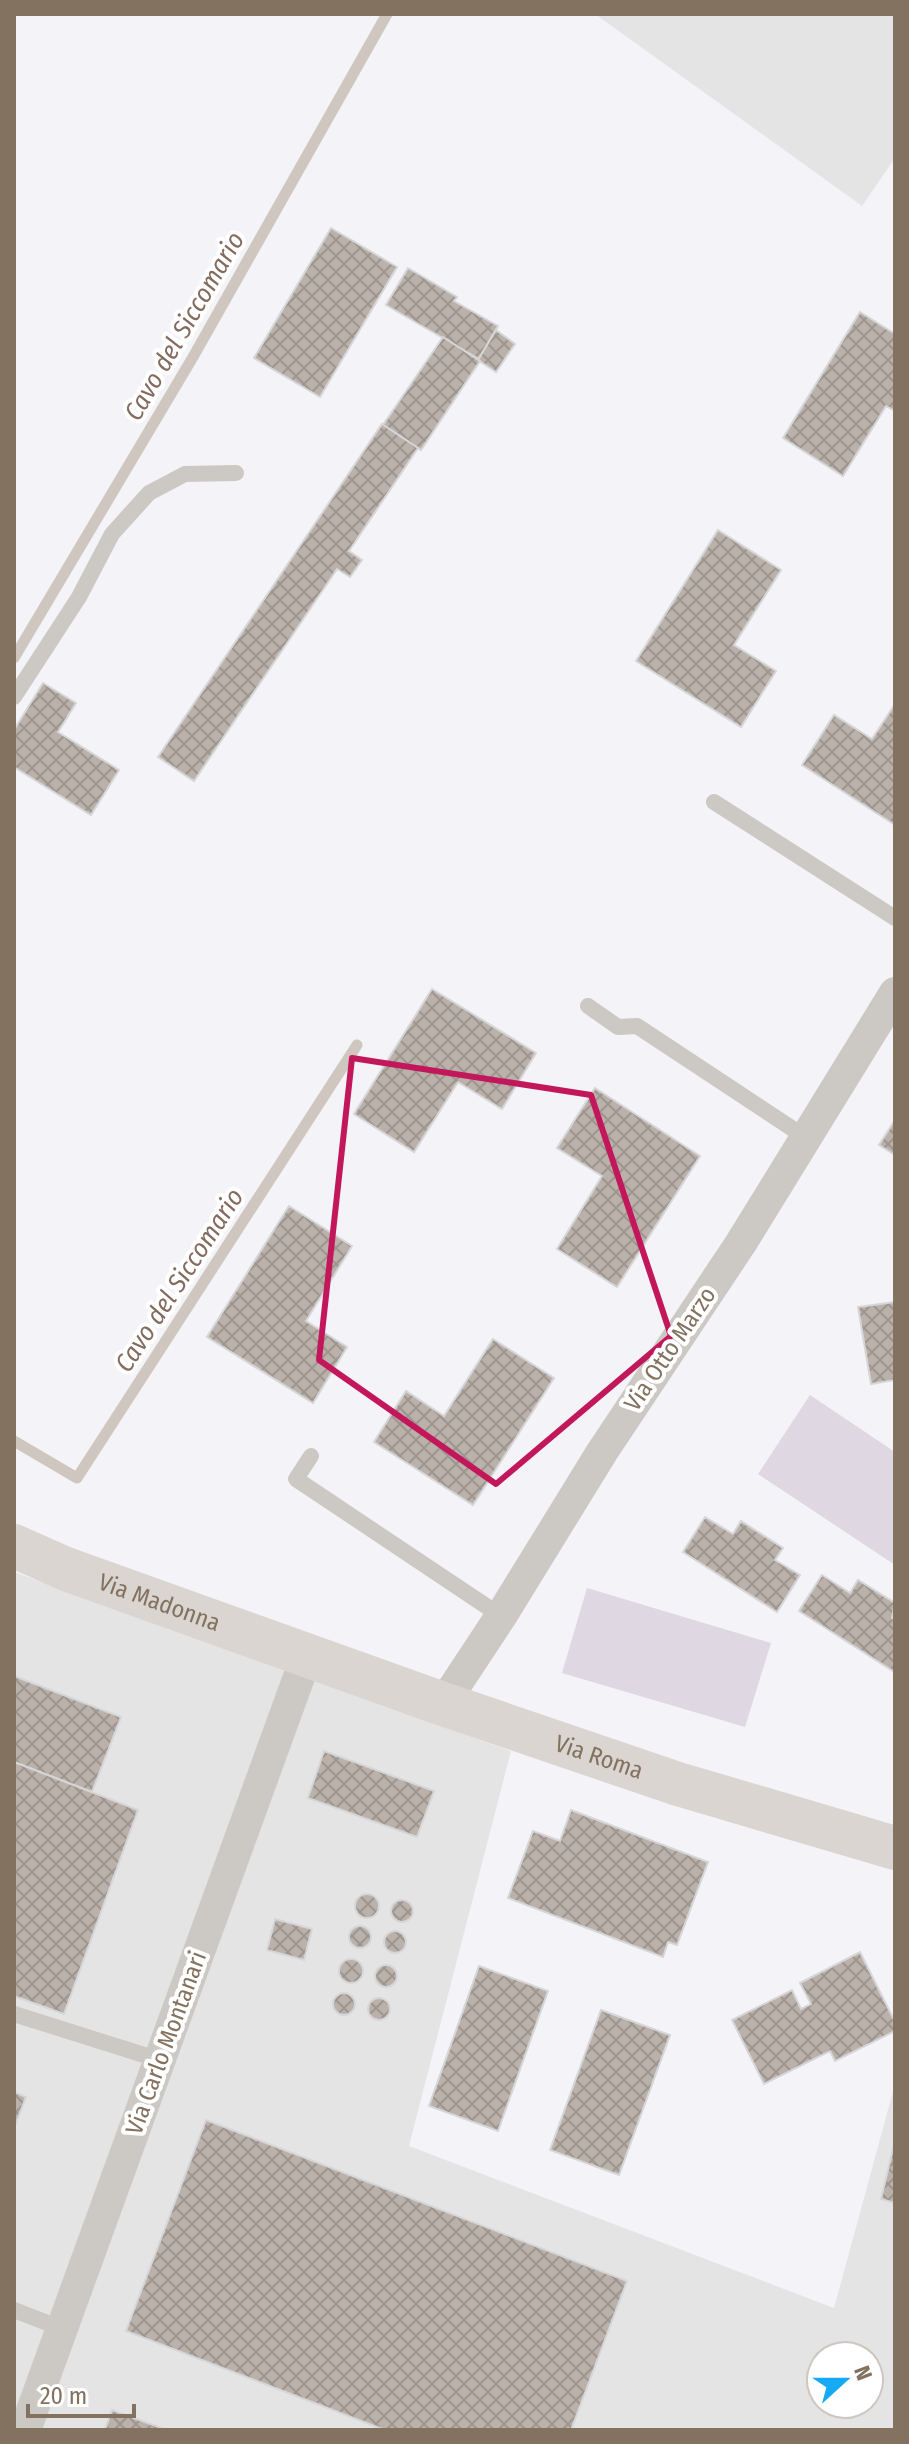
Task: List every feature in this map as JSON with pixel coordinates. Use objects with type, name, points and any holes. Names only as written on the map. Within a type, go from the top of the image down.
[{"type":"street","name":"Via Otto Marzo","points":[[443,1704],[602,1452],[741,1243],[895,993]]},
{"type":"street","name":"Via Madonna","points":[[14,1546],[66,1569],[307,1655]]},
{"type":"street","name":"Via Roma","points":[[307,1655],[678,1784],[895,1848]]},
{"type":"street","name":"Via Carlo Montanari","points":[[25,2430],[307,1655]]},
{"type":"lane","points":[[14,697],[79,597],[112,534],[149,493],[185,474],[236,473]]},
{"type":"lane","points":[[714,802],[895,918]]},
{"type":"lane","points":[[588,1006],[618,1027],[637,1026],[805,1137]]},
{"type":"lane","points":[[311,1456],[296,1479],[501,1616]]},
{"type":"lane","points":[[14,2014],[160,2060]]},
{"type":"lane","points":[[14,2310],[63,2329]]},
{"type":"highlighted area","points":[[352,1058],[591,1095],[671,1336],[496,1484],[319,1360]]},
{"type":"shaded area","points":[[595,14],[895,14],[895,158],[862,206]]},
{"type":"shaded area","points":[[810,1395],[895,1452],[895,1565],[758,1474]]},
{"type":"shaded area","points":[[14,1572],[511,1751],[409,2146],[834,2308],[895,2084],[895,2430],[14,2430]]},
{"type":"shaded area","points":[[587,1588],[771,1643],[745,1727],[562,1673]]},
{"type":"building","points":[[331,228],[397,267],[320,397],[254,358]]},
{"type":"building","points":[[408,268],[457,297],[454,301],[498,326],[479,359],[386,305]]},
{"type":"building","points":[[860,312],[895,334],[895,411],[886,406],[843,476],[783,438]]},
{"type":"building","points":[[496,330],[515,344],[496,372],[478,360]]},
{"type":"building","points":[[443,337],[480,361],[421,450],[383,425]]},
{"type":"building","points":[[382,424],[418,448],[349,551],[362,560],[350,577],[337,569],[194,781],[158,757]]},
{"type":"building","points":[[718,530],[781,570],[734,645],[776,671],[741,727],[636,661]]},
{"type":"building","points":[[43,683],[76,703],[58,732],[119,770],[91,815],[14,767],[14,730]]},
{"type":"building","points":[[895,704],[895,825],[802,765],[834,715],[872,739]]},
{"type":"building","points":[[432,989],[536,1053],[502,1109],[458,1082],[414,1152],[354,1114]]},
{"type":"building","points":[[595,1088],[700,1156],[617,1287],[557,1249],[602,1176],[557,1148]]},
{"type":"building","points":[[895,1120],[895,1155],[879,1145]]},
{"type":"building","points":[[289,1206],[352,1246],[306,1321],[347,1347],[313,1403],[207,1337]]},
{"type":"building","points":[[895,1302],[895,1380],[871,1384],[858,1307]]},
{"type":"building","points":[[493,1339],[554,1378],[473,1505],[374,1442],[406,1391],[444,1416]]},
{"type":"building","points":[[705,1517],[733,1534],[741,1521],[783,1548],[775,1560],[800,1575],[777,1612],[683,1552]]},
{"type":"building","points":[[822,1575],[850,1593],[858,1580],[895,1603],[892,1618],[895,1620],[893,1671],[799,1611]]},
{"type":"building","points":[[14,1676],[121,1717],[92,1792],[14,1762]]},
{"type":"building","points":[[324,1751],[434,1791],[417,1837],[308,1798]]},
{"type":"building","points":[[14,1762],[138,1810],[64,2014],[14,1996]]},
{"type":"building","points":[[571,1810],[708,1862],[677,1945],[668,1942],[663,1957],[508,1898],[533,1831],[560,1841]]},
{"type":"building","points":[[367,1894],[375,1898],[379,1906],[375,1914],[367,1918],[359,1914],[355,1906],[359,1898]]},
{"type":"building","points":[[398,1900],[406,1900],[413,1911],[406,1922],[398,1922],[391,1915],[391,1907]]},
{"type":"building","points":[[275,1919],[312,1929],[304,1960],[267,1950]]},
{"type":"building","points":[[356,1926],[364,1926],[371,1937],[364,1948],[356,1948],[349,1941],[349,1933]]},
{"type":"building","points":[[391,1931],[399,1931],[406,1942],[399,1953],[391,1953],[384,1946],[384,1938]]},
{"type":"building","points":[[860,1952],[895,2022],[895,2031],[835,2061],[830,2051],[764,2084],[732,2020],[792,1990],[801,2009],[811,2004],[800,1983]]},
{"type":"building","points":[[351,1959],[359,1963],[363,1971],[359,1979],[351,1983],[343,1979],[339,1971],[343,1963]]},
{"type":"building","points":[[382,1965],[390,1965],[397,1976],[390,1987],[382,1987],[375,1980],[375,1972]]},
{"type":"building","points":[[479,1966],[548,1991],[498,2131],[429,2106]]},
{"type":"building","points":[[340,1993],[348,1993],[355,2004],[348,2015],[340,2015],[333,2008],[333,2000]]},
{"type":"building","points":[[375,1998],[383,1998],[390,2009],[383,2020],[375,2020],[368,2013],[368,2005]]},
{"type":"building","points":[[601,2010],[670,2035],[619,2175],[550,2150]]},
{"type":"building","points":[[14,2092],[26,2097],[14,2128]]},
{"type":"building","points":[[206,2120],[627,2281],[571,2430],[385,2430],[126,2331]]},
{"type":"building","points":[[895,2140],[895,2203],[881,2199]]},
{"type":"building","points":[[112,2410],[167,2430],[105,2430]]},
{"type":"waterway","name":"Cavo del Siccomario","points":[[14,658],[193,357],[387,14]]},
{"type":"waterway","name":"Cavo del Siccomario","points":[[14,1441],[77,1478],[357,1045]]}]
